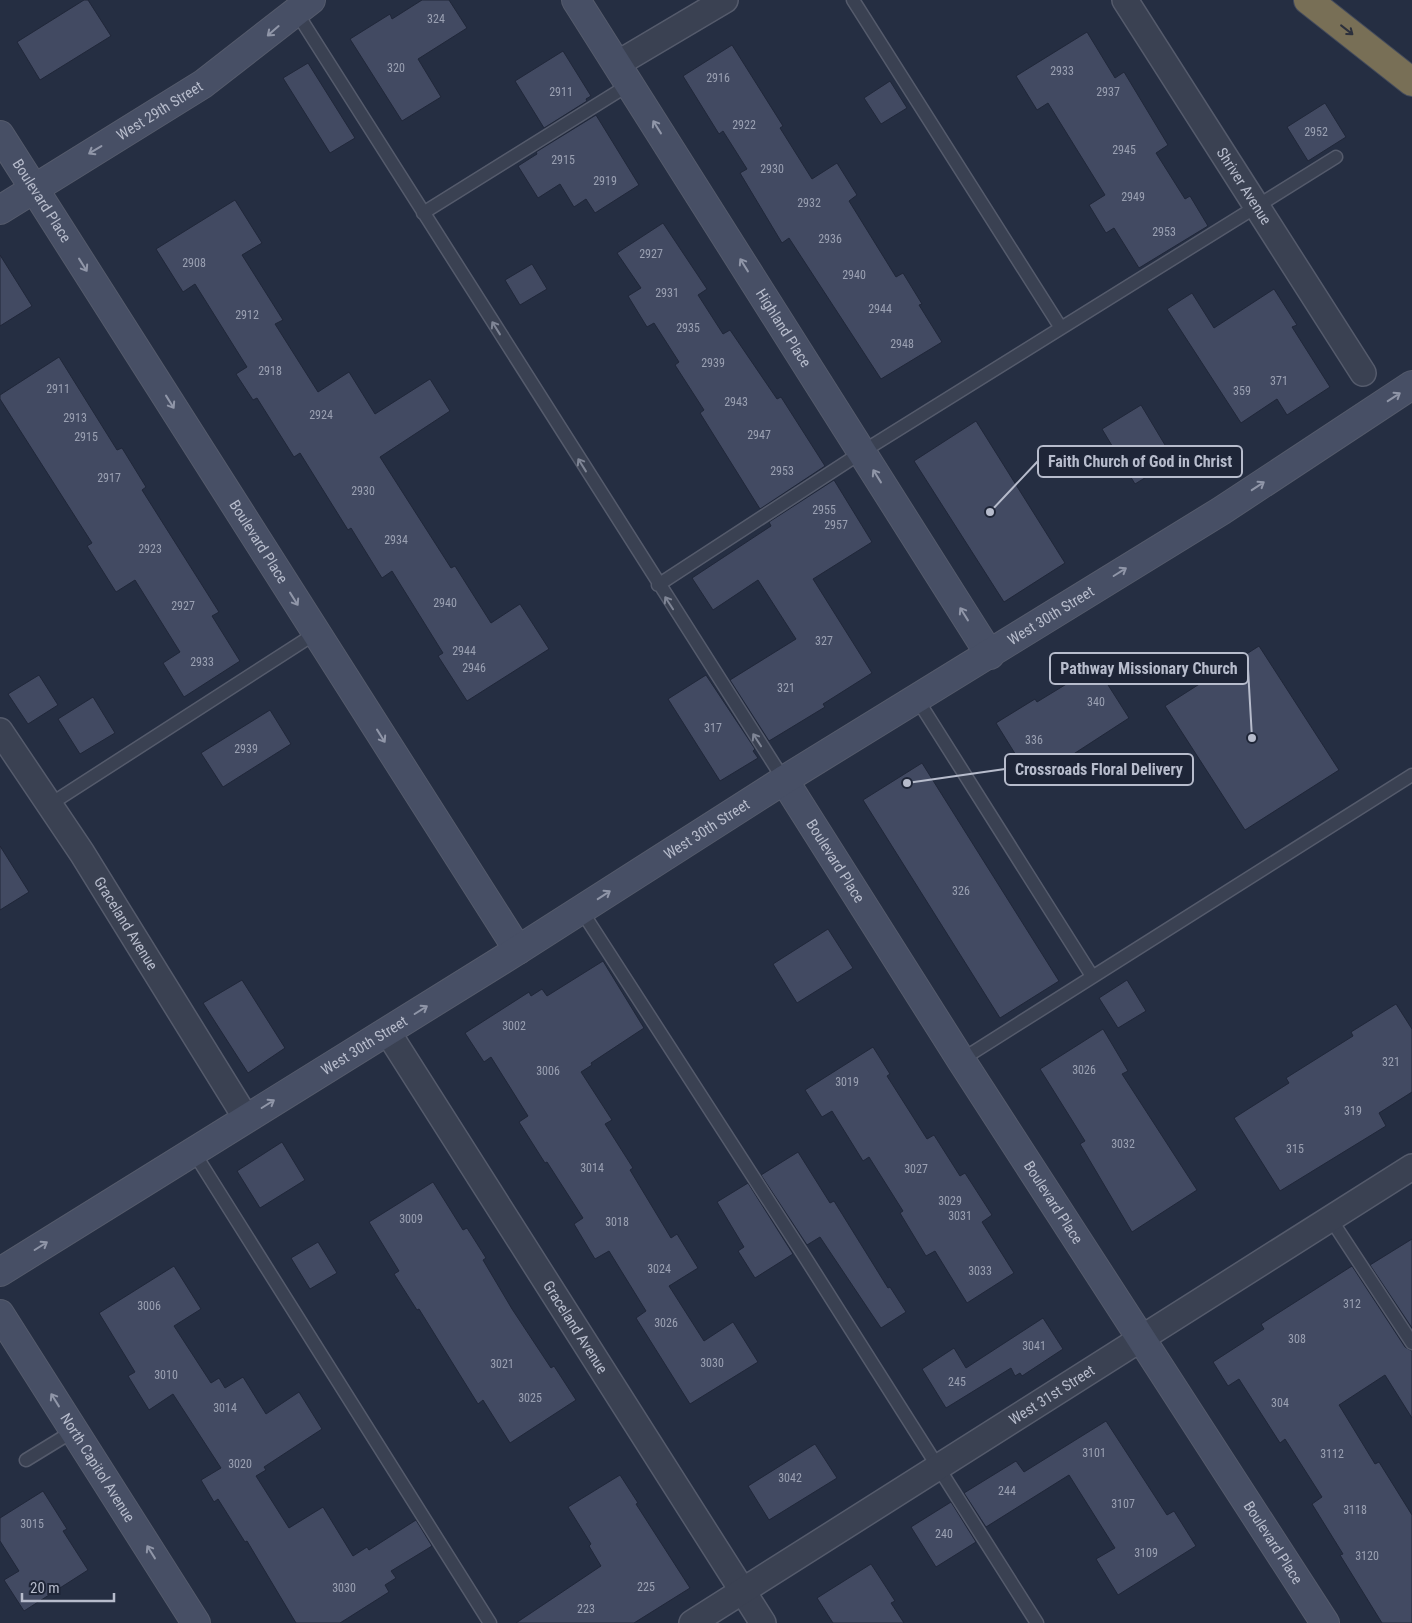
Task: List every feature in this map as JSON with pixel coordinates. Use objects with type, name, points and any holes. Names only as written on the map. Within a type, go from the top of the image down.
[{"type":"highway","points":[[1308,0],[1412,82]]},
{"type":"street","name":"Highland Place","points":[[576,0],[990,655]]},
{"type":"street","points":[[624,74],[725,0]]},
{"type":"street","name":"Shriver Avenue","points":[[1125,0],[1363,374]]},
{"type":"street","name":"West 29th Street","points":[[0,210],[203,84],[269,35],[299,4]]},
{"type":"street","name":"Boulevard Place","points":[[0,136],[518,950]]},
{"type":"street","name":"West 30th Street","points":[[0,1272],[518,950],[784,780],[990,655],[1221,511],[1412,385]]},
{"type":"street","name":"Graceland Avenue","points":[[0,731],[82,853],[246,1118]]},
{"type":"street","name":"Boulevard Place","points":[[784,780],[1140,1339],[1325,1623]]},
{"type":"street","name":"Graceland Avenue","points":[[387,1031],[763,1623]]},
{"type":"street","name":"West 31st Street","points":[[692,1623],[1412,1167]]},
{"type":"street","name":"North Capitol Avenue","points":[[0,1314],[196,1623]]},
{"type":"lane","points":[[853,0],[1061,328]]},
{"type":"lane","points":[[299,4],[423,213],[658,585],[784,780]]},
{"type":"lane","points":[[423,213],[624,74]]},
{"type":"lane","points":[[658,585],[862,452],[1336,157]]},
{"type":"lane","points":[[49,805],[316,633]]},
{"type":"lane","points":[[917,699],[1092,976]]},
{"type":"lane","points":[[961,1060],[1412,775]]},
{"type":"lane","points":[[581,910],[804,1254],[1036,1623]]},
{"type":"lane","points":[[193,1151],[490,1623]]},
{"type":"lane","points":[[1330,1218],[1412,1343]]},
{"type":"lane","points":[[26,1460],[74,1430]]},
{"type":"building","points":[[84,0],[88,0],[111,36],[40,80],[17,42]]},
{"type":"building","points":[[422,0],[449,0],[467,28],[418,59],[441,97],[402,121],[350,39],[390,14],[392,19]]},
{"type":"building","points":[[1087,32],[1115,78],[1124,72],[1168,145],[1156,153],[1185,199],[1190,196],[1208,226],[1139,268],[1114,228],[1106,233],[1089,205],[1105,195],[1048,103],[1037,110],[1016,76]]},
{"type":"building","points":[[732,45],[783,126],[780,128],[812,179],[837,163],[857,195],[849,201],[896,277],[903,273],[922,304],[919,305],[942,342],[881,379],[789,238],[782,243],[740,173],[747,169],[723,131],[719,134],[683,76]]},
{"type":"building","points":[[563,51],[591,96],[586,99],[587,101],[544,128],[515,81]]},
{"type":"building","points":[[308,63],[355,138],[330,153],[283,78]]},
{"type":"building","points":[[890,81],[907,108],[881,124],[864,98]]},
{"type":"building","points":[[1325,103],[1346,137],[1308,161],[1287,127]]},
{"type":"building","points":[[596,115],[639,185],[595,213],[586,199],[574,207],[560,184],[538,198],[518,166],[537,154],[536,152]]},
{"type":"building","points":[[235,200],[262,243],[242,255],[283,320],[275,324],[318,392],[349,372],[375,414],[430,379],[450,411],[380,457],[451,568],[455,566],[491,623],[520,604],[549,649],[467,701],[438,656],[443,653],[392,571],[382,578],[351,528],[348,530],[300,453],[294,457],[257,398],[253,400],[236,374],[247,367],[195,284],[183,292],[156,249]]},
{"type":"building","points":[[663,223],[707,289],[698,295],[723,334],[730,330],[777,399],[781,397],[825,466],[760,509],[700,413],[704,410],[675,365],[679,362],[654,323],[647,327],[628,296],[641,288],[617,253]]},
{"type":"building","points":[[0,255],[32,306],[0,326]]},
{"type":"building","points":[[532,264],[547,289],[520,305],[505,280]]},
{"type":"building","points":[[1274,289],[1297,325],[1292,327],[1330,387],[1287,415],[1277,399],[1241,423],[1167,309],[1192,293],[1214,328]]},
{"type":"building","points":[[59,357],[117,450],[122,448],[146,487],[142,490],[219,612],[212,616],[240,661],[184,697],[163,663],[180,652],[135,580],[116,592],[87,546],[92,543],[0,399],[0,395]]},
{"type":"building","points":[[1141,405],[1174,460],[1135,484],[1102,429]]},
{"type":"building","points":[[976,421],[1065,563],[1004,602],[914,461]]},
{"type":"building","points":[[834,480],[872,542],[813,579],[872,673],[823,704],[825,707],[769,741],[730,680],[796,639],[758,580],[713,610],[692,578],[771,526],[769,522]]},
{"type":"building","points":[[1259,646],[1339,770],[1245,830],[1165,706]]},
{"type":"building","points":[[1096,666],[1129,718],[1032,781],[996,723],[1035,699],[1037,702]]},
{"type":"building","points":[[39,675],[58,705],[28,724],[8,694]]},
{"type":"building","points":[[706,675],[755,749],[753,751],[758,758],[720,781],[668,699]]},
{"type":"building","points":[[93,697],[115,733],[80,754],[58,719]]},
{"type":"building","points":[[270,710],[291,744],[223,787],[201,753]]},
{"type":"building","points":[[922,763],[1059,981],[1000,1018],[863,800]]},
{"type":"building","points":[[0,846],[29,892],[0,910]]},
{"type":"building","points":[[828,929],[853,968],[797,1003],[773,964]]},
{"type":"building","points":[[603,961],[644,1028],[591,1063],[592,1065],[581,1072],[612,1120],[605,1124],[633,1168],[630,1170],[671,1238],[677,1234],[698,1268],[669,1286],[704,1341],[733,1322],[758,1362],[690,1404],[636,1318],[646,1311],[609,1251],[595,1259],[574,1224],[583,1218],[519,1122],[528,1116],[491,1057],[484,1062],[465,1033],[529,992],[531,996],[542,989],[547,996]]},
{"type":"building","points":[[242,980],[285,1048],[248,1073],[203,1003]]},
{"type":"building","points":[[1127,980],[1146,1011],[1118,1028],[1099,998]]},
{"type":"building","points":[[1396,1004],[1412,1029],[1412,1092],[1379,1113],[1386,1126],[1280,1191],[1234,1118],[1289,1083],[1286,1078],[1353,1036],[1351,1032]]},
{"type":"building","points":[[1103,1029],[1128,1071],[1122,1074],[1197,1190],[1132,1232],[1080,1144],[1085,1141],[1040,1069]]},
{"type":"building","points":[[873,1047],[890,1074],[887,1076],[927,1139],[934,1135],[960,1176],[965,1173],[992,1215],[982,1222],[1014,1273],[967,1303],[935,1251],[926,1256],[900,1213],[903,1211],[869,1157],[863,1161],[832,1111],[822,1117],[805,1090]]},
{"type":"building","points":[[282,1142],[305,1180],[260,1208],[237,1171]]},
{"type":"building","points":[[798,1152],[830,1203],[834,1201],[888,1288],[890,1287],[906,1312],[881,1328],[820,1237],[807,1245],[761,1175]]},
{"type":"building","points":[[433,1182],[463,1230],[467,1228],[486,1258],[483,1260],[512,1309],[551,1368],[554,1366],[576,1400],[510,1443],[483,1400],[478,1404],[419,1309],[417,1310],[394,1274],[399,1271],[369,1222]]},
{"type":"building","points":[[748,1183],[793,1254],[755,1278],[738,1251],[744,1247],[717,1202]]},
{"type":"building","points":[[1412,1239],[1412,1328],[1370,1265]]},
{"type":"building","points":[[318,1242],[337,1273],[310,1289],[291,1258]]},
{"type":"building","points":[[174,1266],[201,1309],[174,1326],[211,1383],[219,1378],[225,1388],[243,1377],[266,1414],[299,1392],[322,1429],[264,1467],[266,1470],[256,1476],[289,1528],[323,1507],[353,1556],[367,1547],[369,1550],[416,1520],[432,1546],[391,1571],[396,1578],[385,1585],[389,1592],[340,1623],[296,1623],[247,1541],[245,1542],[218,1499],[214,1502],[201,1480],[221,1468],[173,1394],[149,1410],[128,1376],[135,1372],[99,1313]]},
{"type":"building","points":[[1352,1266],[1405,1347],[1412,1351],[1412,1418],[1385,1375],[1339,1405],[1375,1464],[1379,1462],[1412,1515],[1412,1623],[1382,1623],[1340,1555],[1343,1554],[1312,1504],[1322,1497],[1285,1439],[1280,1443],[1239,1379],[1228,1386],[1213,1362],[1264,1329],[1261,1324]]},
{"type":"building","points":[[1043,1318],[1063,1349],[1022,1376],[1020,1373],[1015,1376],[1011,1368],[946,1408],[922,1369],[954,1348],[966,1368]]},
{"type":"building","points":[[1106,1421],[1167,1515],[1174,1511],[1196,1546],[1118,1595],[1096,1559],[1115,1548],[1069,1475],[986,1527],[964,1493],[1016,1461],[1024,1472]]},
{"type":"building","points":[[815,1444],[837,1478],[769,1520],[748,1486]]},
{"type":"building","points":[[620,1475],[638,1503],[636,1504],[690,1588],[634,1623],[516,1623],[601,1566],[589,1546],[591,1544],[568,1507]]},
{"type":"building","points":[[43,1491],[67,1529],[63,1531],[88,1570],[24,1611],[4,1580],[19,1571],[0,1541],[0,1518]]},
{"type":"building","points":[[951,1502],[976,1542],[936,1567],[911,1527]]},
{"type":"building","points":[[871,1564],[895,1601],[891,1603],[904,1623],[833,1623],[817,1598]]},
{"type":"place","name":"Faith Church of God in Christ","points":[[990,512]]},
{"type":"place","name":"Pathway Missionary Church","points":[[1252,738]]},
{"type":"place","name":"Crossroads Floral Delivery","points":[[907,783]]}]
